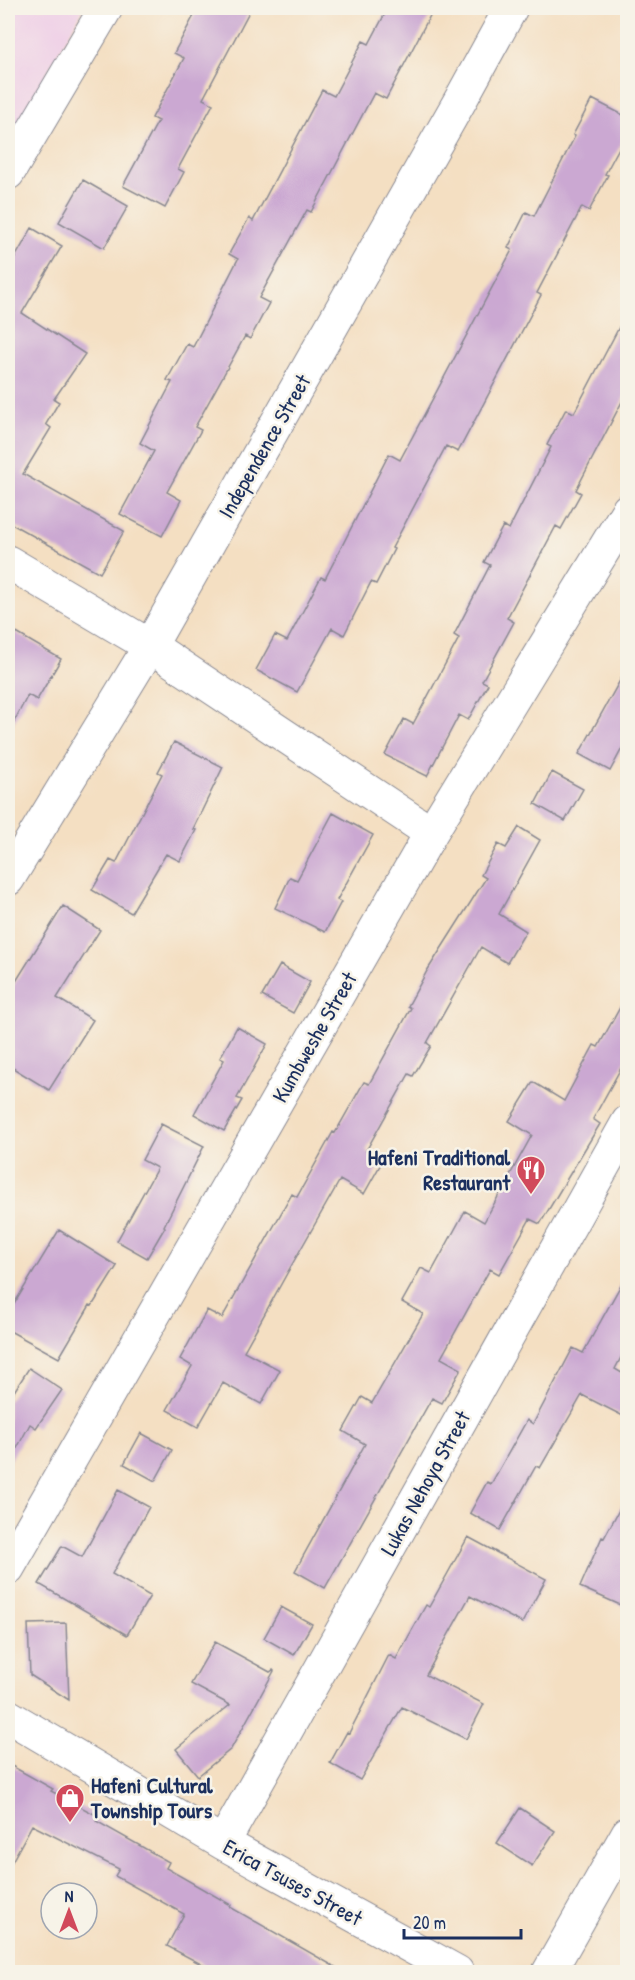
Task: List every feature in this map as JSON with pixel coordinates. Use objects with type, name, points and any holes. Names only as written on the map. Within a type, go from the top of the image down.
[{"type":"street","points":[[8,173],[106,8]]},
{"type":"street","name":"Independence Street","points":[[8,879],[150,646],[511,8]]},
{"type":"street","name":"Kumbweshe Street","points":[[8,1568],[431,833],[627,510]]},
{"type":"street","points":[[8,562],[150,646],[431,833]]},
{"type":"street","name":"Lukas Nehoya Street","points":[[223,1843],[627,1122]]},
{"type":"street","name":"Erica Tsuses Street","points":[[8,1716],[223,1843],[457,1972]]},
{"type":"street","points":[[549,1972],[627,1833]]},
{"type":"shaded area","points":[[8,8],[84,8],[10,138],[8,136]]},
{"type":"building","points":[[198,8],[251,8],[203,99],[213,104],[178,169],[184,172],[165,208],[123,186],[158,121],[152,118],[184,58],[174,53]]},
{"type":"building","points":[[388,8],[434,8],[386,99],[374,93],[311,212],[307,210],[259,298],[269,303],[250,339],[245,336],[195,427],[201,430],[167,492],[181,500],[162,536],[120,514],[154,451],[140,443],[172,382],[167,380],[187,344],[193,347],[238,259],[229,254],[249,218],[253,221],[322,90],[334,96],[363,41],[369,44]]},
{"type":"building","points":[[592,99],[627,117],[627,133],[605,174],[608,175],[589,211],[582,207],[537,293],[541,295],[458,452],[446,446],[392,548],[394,549],[376,584],[371,582],[344,635],[332,628],[297,692],[256,670],[275,635],[287,641],[321,577],[325,579],[389,454],[400,460],[512,250],[508,248],[526,212],[534,216]]},
{"type":"building","points":[[83,180],[128,206],[104,248],[59,222]]},
{"type":"building","points":[[32,228],[62,246],[22,313],[85,354],[54,399],[59,402],[46,424],[51,428],[23,474],[124,531],[100,573],[8,522],[8,270]]},
{"type":"building","points":[[627,312],[627,392],[576,490],[581,493],[561,529],[556,526],[507,618],[514,622],[482,681],[488,684],[468,720],[459,715],[427,776],[385,755],[404,719],[413,724],[459,638],[454,635],[490,565],[484,562],[503,526],[509,529],[551,447],[547,445],[566,409],[574,413]]},
{"type":"building","points":[[8,628],[61,659],[37,700],[28,695],[8,733]]},
{"type":"building","points":[[627,668],[627,739],[610,771],[579,754]]},
{"type":"building","points":[[174,742],[223,767],[180,861],[166,854],[131,913],[92,890],[110,860],[116,863],[162,774],[158,772]]},
{"type":"building","points":[[552,772],[583,789],[565,821],[535,804]]},
{"type":"building","points":[[333,813],[373,835],[337,900],[341,902],[325,932],[275,908],[290,877],[297,880]]},
{"type":"building","points":[[519,827],[540,840],[499,914],[526,931],[507,963],[481,947],[427,1043],[431,1046],[413,1076],[409,1074],[366,1151],[383,1160],[364,1194],[340,1180],[290,1268],[244,1351],[280,1370],[261,1404],[223,1383],[198,1427],[167,1410],[192,1366],[180,1359],[207,1310],[222,1318],[292,1194],[297,1197],[364,1082],[369,1084],[411,1008],[408,1006],[427,971],[486,878],[481,875],[498,844],[506,848]]},
{"type":"building","points":[[63,906],[100,930],[57,998],[93,1020],[49,1090],[8,1065],[8,994]]},
{"type":"building","points":[[280,965],[310,982],[293,1013],[262,996]]},
{"type":"building","points":[[627,995],[627,1057],[593,1119],[600,1124],[540,1224],[530,1219],[499,1274],[490,1269],[441,1358],[461,1369],[442,1403],[432,1398],[325,1588],[295,1571],[365,1444],[343,1431],[362,1397],[372,1403],[423,1314],[402,1302],[421,1268],[431,1273],[465,1211],[484,1222],[532,1135],[509,1121],[533,1082],[564,1101],[594,1045],[598,1047]]},
{"type":"building","points":[[237,1027],[267,1044],[237,1098],[242,1100],[224,1131],[194,1114],[224,1060],[220,1058]]},
{"type":"building","points":[[161,1124],[204,1146],[165,1227],[147,1258],[117,1241],[157,1168],[142,1160]]},
{"type":"building","points":[[59,1230],[117,1266],[92,1306],[90,1305],[59,1358],[8,1330],[8,1314]]},
{"type":"building","points":[[627,1274],[627,1346],[615,1369],[627,1376],[627,1418],[582,1395],[540,1468],[536,1466],[500,1530],[470,1513],[487,1482],[491,1484],[527,1420],[533,1424],[573,1348],[583,1353]]},
{"type":"building","points":[[29,1368],[62,1390],[36,1428],[30,1424],[8,1465],[8,1401]]},
{"type":"building","points":[[141,1433],[172,1450],[155,1481],[124,1464]]},
{"type":"building","points":[[118,1490],[149,1507],[112,1574],[150,1596],[127,1635],[39,1584],[62,1546],[82,1557]]},
{"type":"building","points":[[627,1495],[627,1608],[580,1587],[602,1537],[604,1538]]},
{"type":"building","points":[[468,1537],[546,1579],[522,1623],[470,1596],[426,1675],[484,1704],[466,1739],[402,1707],[360,1780],[330,1763],[347,1732],[349,1733],[389,1655],[396,1659],[426,1605],[429,1607]]},
{"type":"building","points":[[281,1607],[312,1624],[294,1655],[264,1638]]},
{"type":"building","points":[[66,1623],[69,1700],[30,1675],[28,1624]]},
{"type":"building","points":[[215,1642],[270,1672],[274,1671],[231,1749],[198,1776],[176,1749],[230,1705],[191,1684]]},
{"type":"building","points":[[8,1764],[53,1789],[51,1791],[98,1816],[96,1821],[169,1862],[166,1868],[344,1972],[216,1972],[167,1946],[184,1914],[115,1876],[119,1869],[32,1825],[8,1869]]},
{"type":"building","points":[[520,1808],[555,1831],[532,1866],[497,1843]]},
{"type":"place","name":"Hafeni Traditional Restaurant","points":[[531,1196]]},
{"type":"place","name":"Hafeni Cultural Township Tours","points":[[70,1824]]}]
